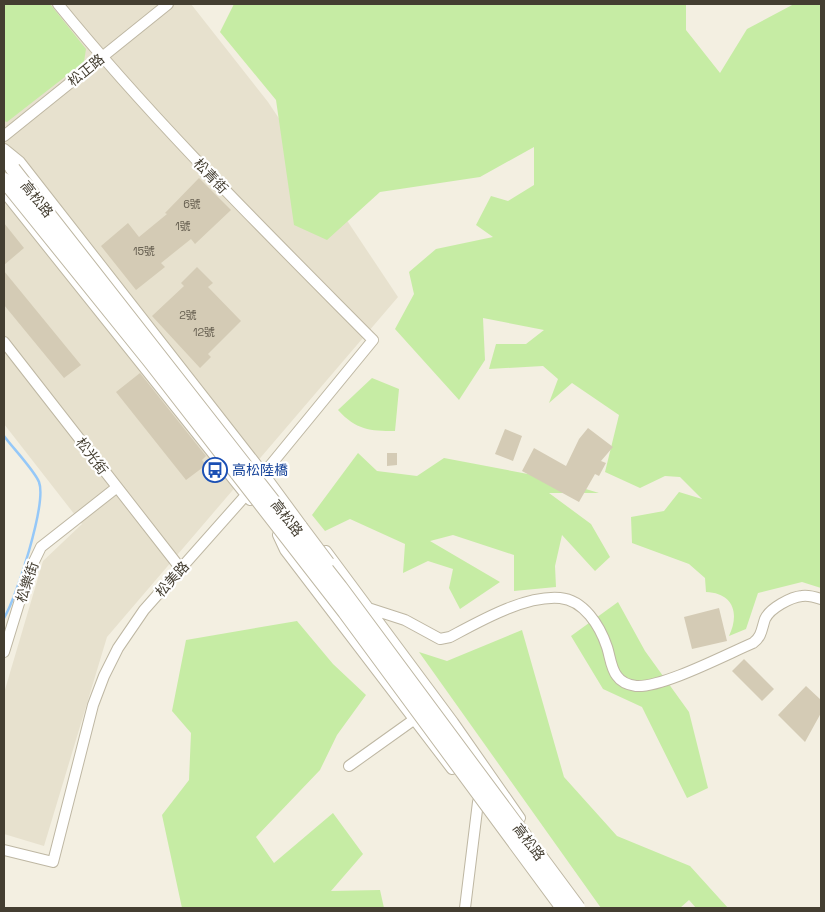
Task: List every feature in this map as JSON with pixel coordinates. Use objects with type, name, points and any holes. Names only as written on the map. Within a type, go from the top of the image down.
[{"type":"street","name":"松青街","points":[[58,4],[101,57],[198,163],[373,340]]},
{"type":"street","name":"松正路","points":[[4,136],[168,4]]},
{"type":"street","name":"高松路","points":[[4,149],[20,162],[300,522],[310,530],[438,702],[495,785],[567,883],[549,896],[285,550],[281,539],[4,192]]},
{"type":"street","name":"高松路","points":[[4,155],[340,587],[563,908]]},
{"type":"street","name":"高松路","points":[[4,180],[254,494],[578,908]]},
{"type":"street","name":"松美路","points":[[4,850],[53,862],[94,705],[104,676],[118,648],[144,610],[246,496],[263,472],[373,340]]},
{"type":"street","name":"松光街","points":[[4,342],[181,569]]},
{"type":"street","name":"松樂街","points":[[4,652],[28,574],[41,548],[116,488]]},
{"type":"street","points":[[281,539],[424,724],[440,732],[439,712],[300,522]]},
{"type":"street","points":[[368,608],[405,620],[440,639],[450,637],[505,610],[546,599],[571,600],[579,604],[591,617],[606,644],[616,675],[625,683],[637,686],[671,679],[753,643],[760,636],[766,617],[772,610],[796,598],[812,596],[821,599]]},
{"type":"street","points":[[350,766],[438,702]]},
{"type":"street","points":[[465,908],[478,802],[495,785]]},
{"type":"shaded area","points":[[4,4],[191,4],[268,102],[398,297],[107,637],[44,846],[4,834],[4,693],[43,561],[82,524],[4,424]]},
{"type":"green space","points":[[4,4],[50,4],[86,49],[84,62],[7,122],[4,121]]},
{"type":"green space","points":[[234,4],[686,4],[686,30],[720,73],[747,29],[794,4],[821,4],[821,588],[802,582],[758,593],[746,629],[729,636],[734,620],[734,612],[728,600],[715,593],[706,592],[705,578],[689,564],[632,543],[631,517],[664,511],[679,492],[702,499],[680,477],[665,476],[640,488],[605,472],[619,415],[572,383],[549,403],[558,379],[543,366],[489,369],[496,344],[526,344],[544,330],[483,318],[485,360],[459,400],[395,329],[414,294],[409,272],[436,249],[493,237],[476,225],[491,196],[508,201],[534,185],[534,147],[480,177],[380,192],[327,240],[294,225],[276,100],[220,32]]},
{"type":"green space","points":[[372,378],[399,389],[395,431],[378,431],[364,428],[351,422],[338,410]]},
{"type":"green space","points":[[358,453],[377,471],[417,476],[444,458],[549,478],[599,493],[549,493],[591,524],[610,557],[595,571],[562,535],[555,566],[556,587],[514,591],[514,555],[453,535],[430,541],[500,582],[460,609],[449,588],[453,569],[428,561],[403,573],[405,544],[350,519],[325,531],[312,515]]},
{"type":"green space","points":[[618,602],[645,651],[689,712],[708,788],[687,798],[642,707],[603,689],[571,636]]},
{"type":"green space","points":[[297,621],[333,664],[366,695],[337,735],[320,770],[256,837],[274,863],[333,813],[363,854],[331,891],[380,890],[384,908],[182,908],[162,815],[189,780],[191,733],[172,711],[186,640]]},
{"type":"green space","points":[[522,630],[564,777],[617,836],[690,866],[728,908],[696,908],[689,900],[680,908],[601,908],[419,652],[447,661]]},
{"type":"building","points":[[199,178],[231,210],[195,244],[191,239],[161,263],[165,267],[136,290],[101,246],[128,223],[139,237],[167,214],[165,213]]},
{"type":"building","points":[[4,223],[24,248],[4,265]]},
{"type":"building","points":[[197,267],[213,283],[208,287],[241,321],[208,354],[211,357],[200,368],[152,316],[184,286],[181,283]]},
{"type":"building","points":[[4,271],[81,365],[64,378],[4,305]]},
{"type":"building","points":[[140,373],[206,456],[202,460],[206,465],[186,480],[116,392]]},
{"type":"building","points":[[588,428],[613,447],[601,461],[606,463],[599,476],[595,474],[579,502],[522,471],[534,448],[566,466],[579,439]]},
{"type":"building","points":[[505,429],[522,436],[513,461],[495,454]]},
{"type":"building","points":[[387,453],[397,453],[397,465],[387,466]]},
{"type":"building","points":[[719,608],[727,641],[692,649],[684,617]]},
{"type":"building","points":[[744,659],[774,689],[762,701],[732,671]]},
{"type":"building","points":[[806,686],[821,700],[821,713],[805,742],[778,715]]},
{"type":"waterway","points":[[4,436],[36,477],[39,482],[40,493],[39,509],[29,551],[16,592],[4,618]]},
{"type":"place","name":"高松陸橋","points":[[215,470]]}]
